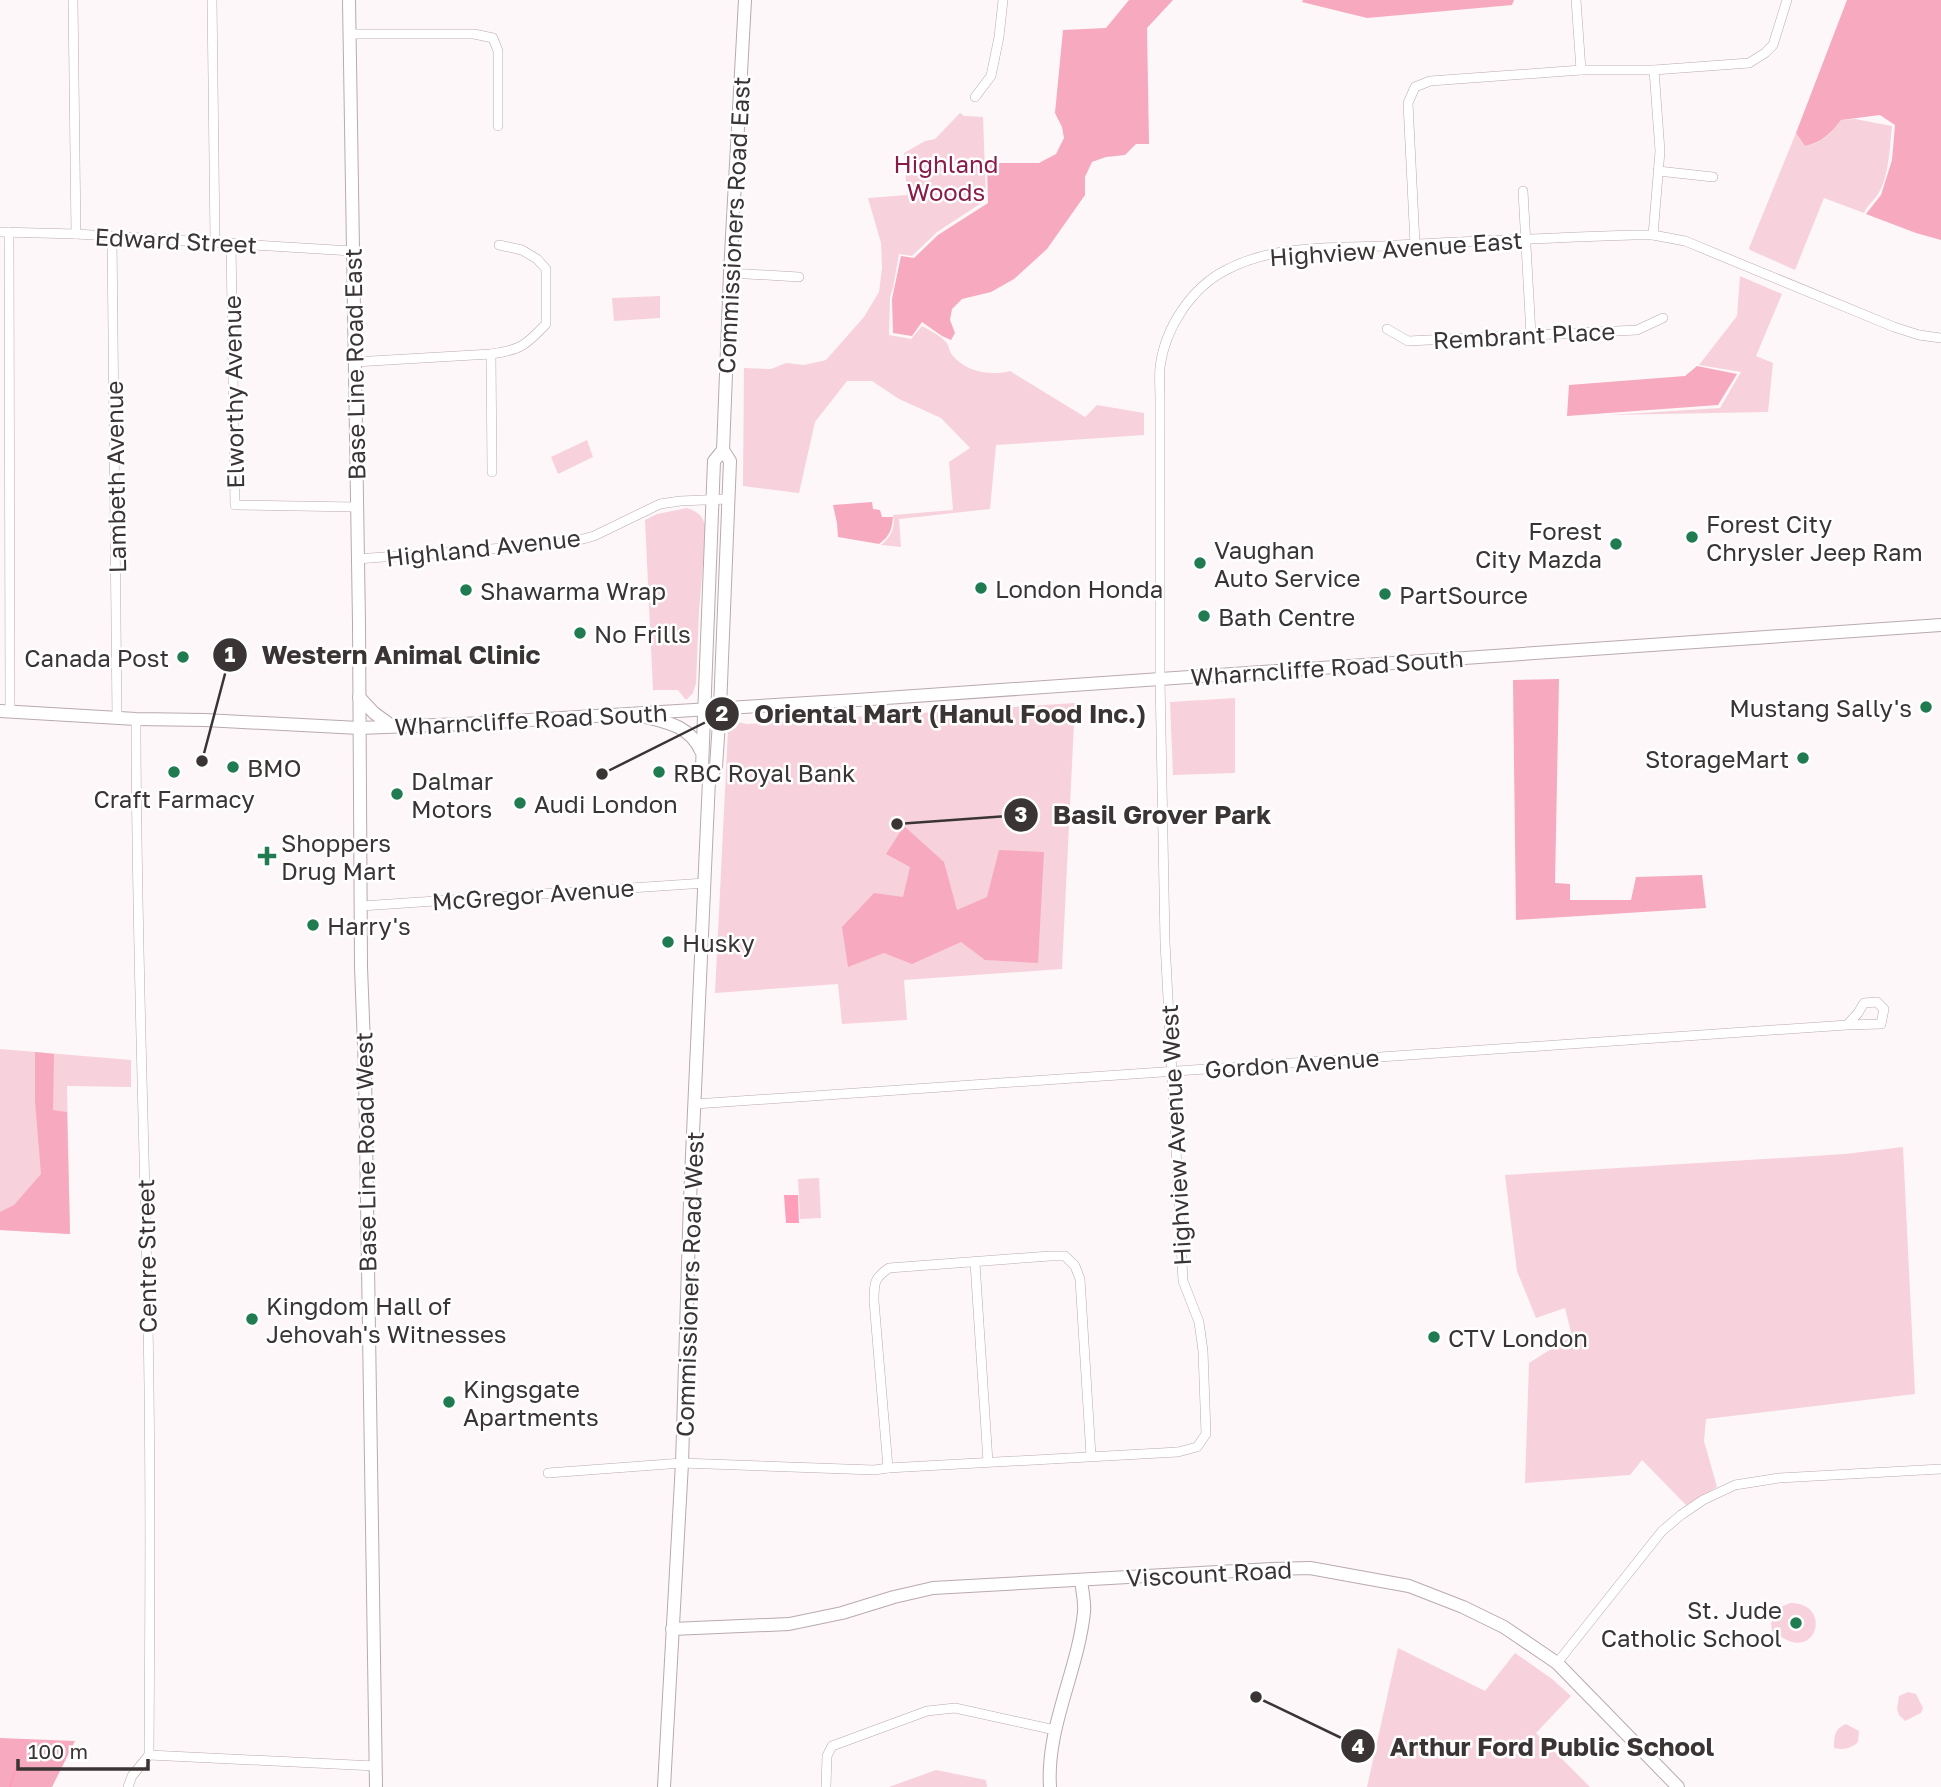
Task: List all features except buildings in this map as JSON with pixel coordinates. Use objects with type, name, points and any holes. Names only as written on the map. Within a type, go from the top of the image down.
[{"type":"main road","name":"Base Line Road East","points":[[349,0],[359,728]]},
{"type":"main road","name":"Commissioners Road East","points":[[704,709],[715,461],[723,450],[745,0]]},
{"type":"main road","name":"Commissioners Road East","points":[[720,708],[730,461],[723,450]]},
{"type":"main road","name":"Wharncliffe Road South","points":[[5,712],[359,728],[720,708],[1941,625]]},
{"type":"main road","points":[[359,697],[374,713],[392,726]]},
{"type":"main road","name":"Commissioners Road West","points":[[664,1787],[682,1462],[690,1199],[709,780],[716,767],[720,708]]},
{"type":"main road","name":"Commissioners Road West","points":[[704,709],[702,768],[709,780]]},
{"type":"main road","points":[[631,713],[679,726],[692,736],[702,754]]},
{"type":"main road","name":"Base Line Road West","points":[[359,728],[376,1787]]},
{"type":"main road","name":"Viscount Road","points":[[672,1629],[789,1624],[842,1613],[933,1588],[1310,1568],[1409,1586],[1463,1607],[1504,1627],[1557,1663],[1678,1787]]},
{"type":"main road","points":[[1050,1787],[1051,1746],[1080,1638],[1085,1609],[1081,1580]]},
{"type":"street","points":[[72,0],[76,234]]},
{"type":"street","points":[[212,0],[215,242]]},
{"type":"street","points":[[975,97],[991,76],[1003,0]]},
{"type":"street","points":[[1576,0],[1581,70]]},
{"type":"street","points":[[1415,244],[1408,103],[1415,87],[1430,81],[1581,70],[1654,70],[1749,63],[1773,45],[1787,0]]},
{"type":"street","points":[[349,34],[474,34],[493,38],[498,51],[498,126]]},
{"type":"street","points":[[1653,236],[1660,151],[1654,70]]},
{"type":"street","points":[[1658,171],[1713,177]]},
{"type":"street","points":[[1523,191],[1531,335]]},
{"type":"street","points":[[5,232],[5,712]]},
{"type":"street","name":"Edward Street","points":[[5,232],[352,251]]},
{"type":"street","name":"Highview Avenue East","points":[[1160,679],[1160,368],[1166,340],[1179,315],[1195,293],[1224,270],[1268,254],[1292,251],[1526,239],[1653,236],[1685,241],[1894,327],[1941,338]]},
{"type":"street","name":"Lambeth Avenue","points":[[112,237],[117,718]]},
{"type":"street","name":"Elworthy Avenue","points":[[231,243],[235,505],[356,507]]},
{"type":"street","points":[[354,362],[491,354],[509,352],[527,344],[546,324],[545,269],[537,259],[522,250],[499,245]]},
{"type":"street","points":[[730,273],[799,276]]},
{"type":"street","name":"Rembrant Place","points":[[1387,329],[1408,341],[1637,330],[1663,318]]},
{"type":"street","points":[[491,354],[492,472]]},
{"type":"street","name":"Highland Avenue","points":[[357,559],[568,543],[594,536],[660,504],[728,499]]},
{"type":"street","name":"Highview Avenue West","points":[[548,1473],[682,1462],[874,1470],[1178,1451],[1197,1447],[1206,1434],[1203,1351],[1199,1322],[1183,1281],[1165,942],[1160,679]]},
{"type":"street","name":"Centre Street","points":[[136,719],[150,1506],[149,1755]]},
{"type":"street","name":"McGregor Avenue","points":[[361,906],[705,883]]},
{"type":"street","name":"Gordon Avenue","points":[[695,1104],[1847,1025]]},
{"type":"street","points":[[888,1468],[874,1301],[874,1285],[878,1275],[889,1268],[1050,1255],[1065,1256],[1080,1279],[1091,1456]]},
{"type":"street","points":[[975,1263],[988,1462]]},
{"type":"street","points":[[1557,1663],[1662,1531],[1703,1500],[1735,1485],[1779,1478],[1941,1469]]},
{"type":"street","points":[[826,1787],[827,1756],[832,1746],[927,1710],[955,1708],[1055,1730]]},
{"type":"street","points":[[128,1787],[132,1776],[149,1755],[375,1766]]},
{"type":"green space","name":"Highland Woods","points":[[960,113],[964,116],[983,117],[986,200],[937,232],[912,256],[899,254],[890,297],[889,335],[911,339],[922,326],[944,339],[952,354],[965,366],[987,373],[1010,371],[1085,417],[1097,405],[1144,413],[1144,435],[996,445],[990,509],[899,519],[901,547],[881,545],[892,532],[893,515],[953,510],[949,462],[970,448],[941,418],[899,399],[872,381],[847,381],[815,422],[799,493],[743,486],[744,368],[771,369],[786,363],[804,365],[826,360],[864,317],[879,292],[882,268],[881,243],[868,198],[907,195],[904,153],[925,141],[935,139]]},
{"type":"green space","points":[[1855,119],[1892,126],[1885,179],[1864,213],[1824,198],[1795,270],[1750,250],[1796,133],[1805,146],[1811,145],[1825,137],[1841,120]]},
{"type":"green space","points":[[1740,276],[1782,294],[1756,356],[1773,363],[1768,412],[1609,415],[1720,408],[1741,372],[1699,365],[1737,316]]},
{"type":"green space","points":[[660,296],[660,318],[614,321],[612,298]]},
{"type":"green space","points":[[587,440],[593,457],[558,474],[551,457]]},
{"type":"green space","points":[[687,508],[700,515],[706,528],[696,683],[693,693],[686,700],[678,690],[653,690],[645,520],[657,514]]},
{"type":"green space","points":[[1235,698],[1235,773],[1173,775],[1170,702]]},
{"type":"green space","points":[[1075,703],[1062,969],[904,980],[907,1020],[842,1024],[838,984],[715,993],[728,730],[737,722],[747,724]]},
{"type":"green space","points":[[0,1049],[131,1060],[131,1087],[67,1086],[70,1234],[0,1230]]},
{"type":"green space","points":[[1903,1147],[1915,1394],[1706,1419],[1704,1441],[1717,1487],[1686,1505],[1642,1460],[1630,1475],[1525,1483],[1529,1363],[1572,1336],[1565,1308],[1536,1318],[1517,1271],[1505,1175],[1845,1154]]},
{"type":"green space","points":[[819,1178],[821,1218],[800,1219],[798,1179]]},
{"type":"green space","points":[[1790,1603],[1802,1605],[1815,1617],[1814,1633],[1802,1642],[1789,1641],[1772,1631],[1771,1623],[1783,1606]]},
{"type":"green space","points":[[1398,1648],[1485,1691],[1515,1653],[1552,1679],[1571,1696],[1536,1733],[1590,1787],[1367,1787]]},
{"type":"green space","points":[[1908,1692],[1916,1694],[1923,1708],[1921,1713],[1905,1721],[1897,1709],[1899,1696]]},
{"type":"green space","points":[[1846,1724],[1859,1731],[1858,1742],[1847,1748],[1834,1748],[1837,1731]]},
{"type":"green space","points":[[936,1770],[986,1780],[987,1787],[889,1787]]},
{"type":"shaded area","name":"Highland Woods","points":[[1129,0],[1173,0],[1147,28],[1149,144],[1136,144],[1125,155],[1092,162],[1085,177],[1085,195],[1047,249],[1014,279],[991,292],[962,299],[952,309],[950,320],[955,333],[951,340],[922,322],[912,336],[893,333],[892,299],[901,256],[914,258],[938,235],[988,203],[987,163],[1039,163],[1056,154],[1064,138],[1055,113],[1063,30],[1106,28]]},
{"type":"shaded area","points":[[1514,0],[1512,5],[1367,18],[1302,2]]},
{"type":"shaded area","points":[[1847,0],[1941,0],[1941,240],[1866,214],[1881,195],[1892,160],[1895,125],[1880,115],[1841,120],[1825,137],[1805,146],[1796,133]]},
{"type":"shaded area","points":[[1697,366],[1737,374],[1718,405],[1567,416],[1569,385],[1685,376]]},
{"type":"shaded area","points":[[872,502],[873,509],[880,510],[882,517],[893,517],[891,529],[885,539],[879,544],[838,537],[833,505]]},
{"type":"shaded area","points":[[1559,679],[1555,883],[1570,884],[1570,900],[1631,900],[1636,877],[1702,875],[1706,908],[1516,920],[1513,680]]},
{"type":"shaded area","points":[[904,826],[944,862],[957,910],[987,897],[999,850],[1044,852],[1038,963],[985,960],[961,942],[912,964],[884,953],[848,967],[842,927],[874,893],[903,897],[910,867],[886,854]]},
{"type":"shaded area","points":[[35,1052],[54,1054],[53,1110],[67,1112],[70,1234],[0,1230],[0,1212],[14,1205],[41,1174],[35,1101]]},
{"type":"shaded area","points":[[784,1195],[798,1195],[799,1223],[786,1223]]},
{"type":"shaded area","points":[[0,1738],[75,1741],[52,1787],[0,1787]]},
{"type":"waterway","points":[[10,1787],[18,1763]]},
{"type":"place","name":"Forest City Chrysler Jeep Ram","points":[[1692,537]]},
{"type":"place","name":"Forest City Mazda","points":[[1616,544]]},
{"type":"place","name":"Vaughan Auto Service","points":[[1200,563]]},
{"type":"place","name":"London Honda","points":[[981,588]]},
{"type":"place","name":"Shawarma Wrap","points":[[466,590]]},
{"type":"place","name":"PartSource","points":[[1385,594]]},
{"type":"place","name":"Bath Centre","points":[[1204,616]]},
{"type":"place","name":"No Frills","points":[[580,633]]},
{"type":"place","name":"Canada Post","points":[[183,657]]},
{"type":"place","name":"Mustang Sally's","points":[[1926,707]]},
{"type":"place","name":"StorageMart","points":[[1803,758]]},
{"type":"place","name":"Western Animal Clinic","points":[[202,761]]},
{"type":"place","name":"BMO","points":[[233,767]]},
{"type":"place","name":"Craft Farmacy","points":[[174,772]]},
{"type":"place","name":"RBC Royal Bank","points":[[659,772]]},
{"type":"place","name":"Oriental Mart (Hanul Food Inc.)","points":[[602,774]]},
{"type":"place","name":"Dalmar Motors","points":[[397,794]]},
{"type":"place","name":"Audi London","points":[[520,803]]},
{"type":"place","name":"Basil Grover Park","points":[[897,824]]},
{"type":"place","name":"Shoppers Drug Mart","points":[[267,856]]},
{"type":"place","name":"Harry's","points":[[313,925]]},
{"type":"place","name":"Husky","points":[[668,942]]},
{"type":"place","name":"Kingdom Hall of Jehovah's Witnesses","points":[[252,1319]]},
{"type":"place","name":"CTV London","points":[[1434,1337]]},
{"type":"place","name":"Kingsgate Apartments","points":[[449,1402]]},
{"type":"place","name":"St. Jude Catholic School","points":[[1796,1623]]},
{"type":"place","name":"Arthur Ford Public School","points":[[1256,1697]]}]
